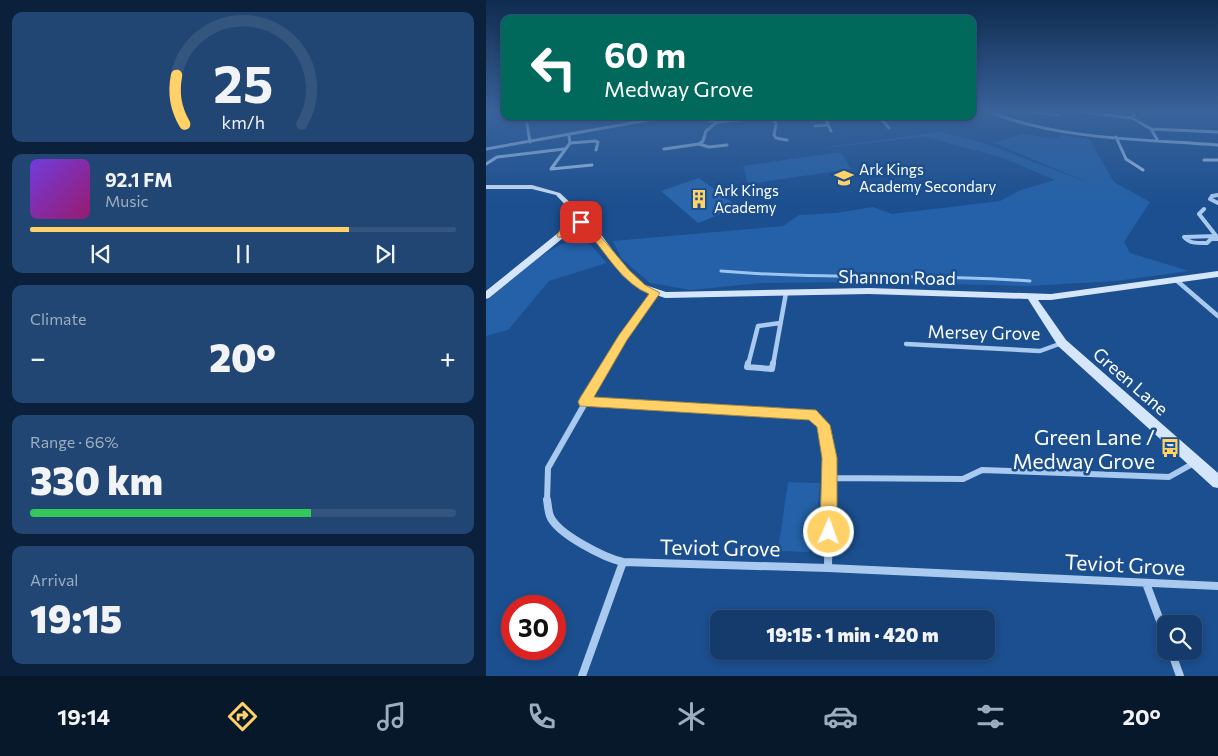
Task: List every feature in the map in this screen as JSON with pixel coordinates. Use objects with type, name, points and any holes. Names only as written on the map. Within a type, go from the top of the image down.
[{"type":"street","points":[[486,149],[527,143]]},
{"type":"street","points":[[574,143],[570,143],[564,149],[551,169],[592,165]]},
{"type":"street","points":[[596,150],[598,143]]},
{"type":"street","points":[[1119,143],[1126,159],[1143,170]]},
{"type":"street","points":[[1181,143],[1218,145]]},
{"type":"street","points":[[664,149],[698,144],[719,149],[727,145]]},
{"type":"street","points":[[486,164],[497,158],[564,149]]},
{"type":"street","points":[[493,153],[497,158]]},
{"type":"street","points":[[1204,160],[1218,160]]},
{"type":"street","name":"Shannon Road","points":[[486,187],[542,189],[564,198],[572,210],[588,224],[625,273],[642,287],[665,295],[710,296],[869,291],[1032,298],[1087,293],[1218,274]]},
{"type":"street","points":[[1218,195],[1212,196],[1210,199],[1218,203]]},
{"type":"street","points":[[1204,209],[1199,214],[1217,237]]},
{"type":"street","points":[[486,296],[561,235],[569,224],[572,210]]},
{"type":"street","points":[[569,224],[588,224],[585,236]]},
{"type":"street","points":[[561,235],[585,236],[598,239]]},
{"type":"street","points":[[1184,237],[1217,237],[1207,243],[1194,243],[1187,241],[1184,237]]},
{"type":"street","points":[[1176,280],[1218,316]]},
{"type":"street","name":"Teviot Grove","points":[[655,293],[623,338],[584,402],[548,468],[546,495],[550,517],[564,532],[609,559],[623,562],[828,568],[1218,586]]},
{"type":"street","points":[[780,323],[758,326],[747,367],[772,369],[786,293]]},
{"type":"street","name":"Green Lane","points":[[1032,298],[1062,343],[1218,482]]},
{"type":"street","name":"Mersey Grove","points":[[906,344],[1040,351],[1062,343]]},
{"type":"street","points":[[584,402],[812,414],[824,425],[831,478],[828,568]]},
{"type":"street","points":[[831,478],[964,479],[982,470],[1169,477],[1196,462]]},
{"type":"street","points":[[582,676],[623,562]]},
{"type":"street","points":[[1146,583],[1158,615]]},
{"type":"street","points":[[1174,660],[1180,676]]},
{"type":"shaded area","points":[[861,143],[875,143],[806,150]]},
{"type":"shaded area","points":[[946,143],[984,143],[1092,184],[994,143],[1091,143],[1114,182],[1150,202],[1124,242],[1130,253],[1189,271],[1117,281],[1028,286],[879,282],[761,283],[691,290],[650,283],[622,259],[613,241],[783,226],[799,215],[836,213],[873,207],[892,214],[1000,201],[1021,190],[1055,180],[1003,158]]},
{"type":"shaded area","points":[[841,152],[851,169],[748,184],[743,166]]},
{"type":"shaded area","points":[[587,241],[607,263],[549,281],[508,330],[486,336],[486,301],[542,255],[566,242]]},
{"type":"shaded area","points":[[788,482],[820,483],[816,532],[809,552],[778,551]]},
{"type":"building","name":"Ark Kings Academy","points":[[699,178],[738,207],[698,223],[661,191]]},
{"type":"waterway","points":[[721,271],[760,274],[953,277],[1030,281]]},
{"type":"place","name":"Ark Kings Academy Secondary","points":[[844,178]]},
{"type":"place","name":"Ark Kings Academy","points":[[699,199]]},
{"type":"place","name":"Green Lane / Medway Grove","points":[[1170,448]]},
{"type":"route","points":[[581,222],[569,224],[561,235],[598,239],[606,246],[625,273],[642,287],[655,293],[623,338],[584,402],[812,414],[824,425],[829,458],[831,478],[829,532]]}]
